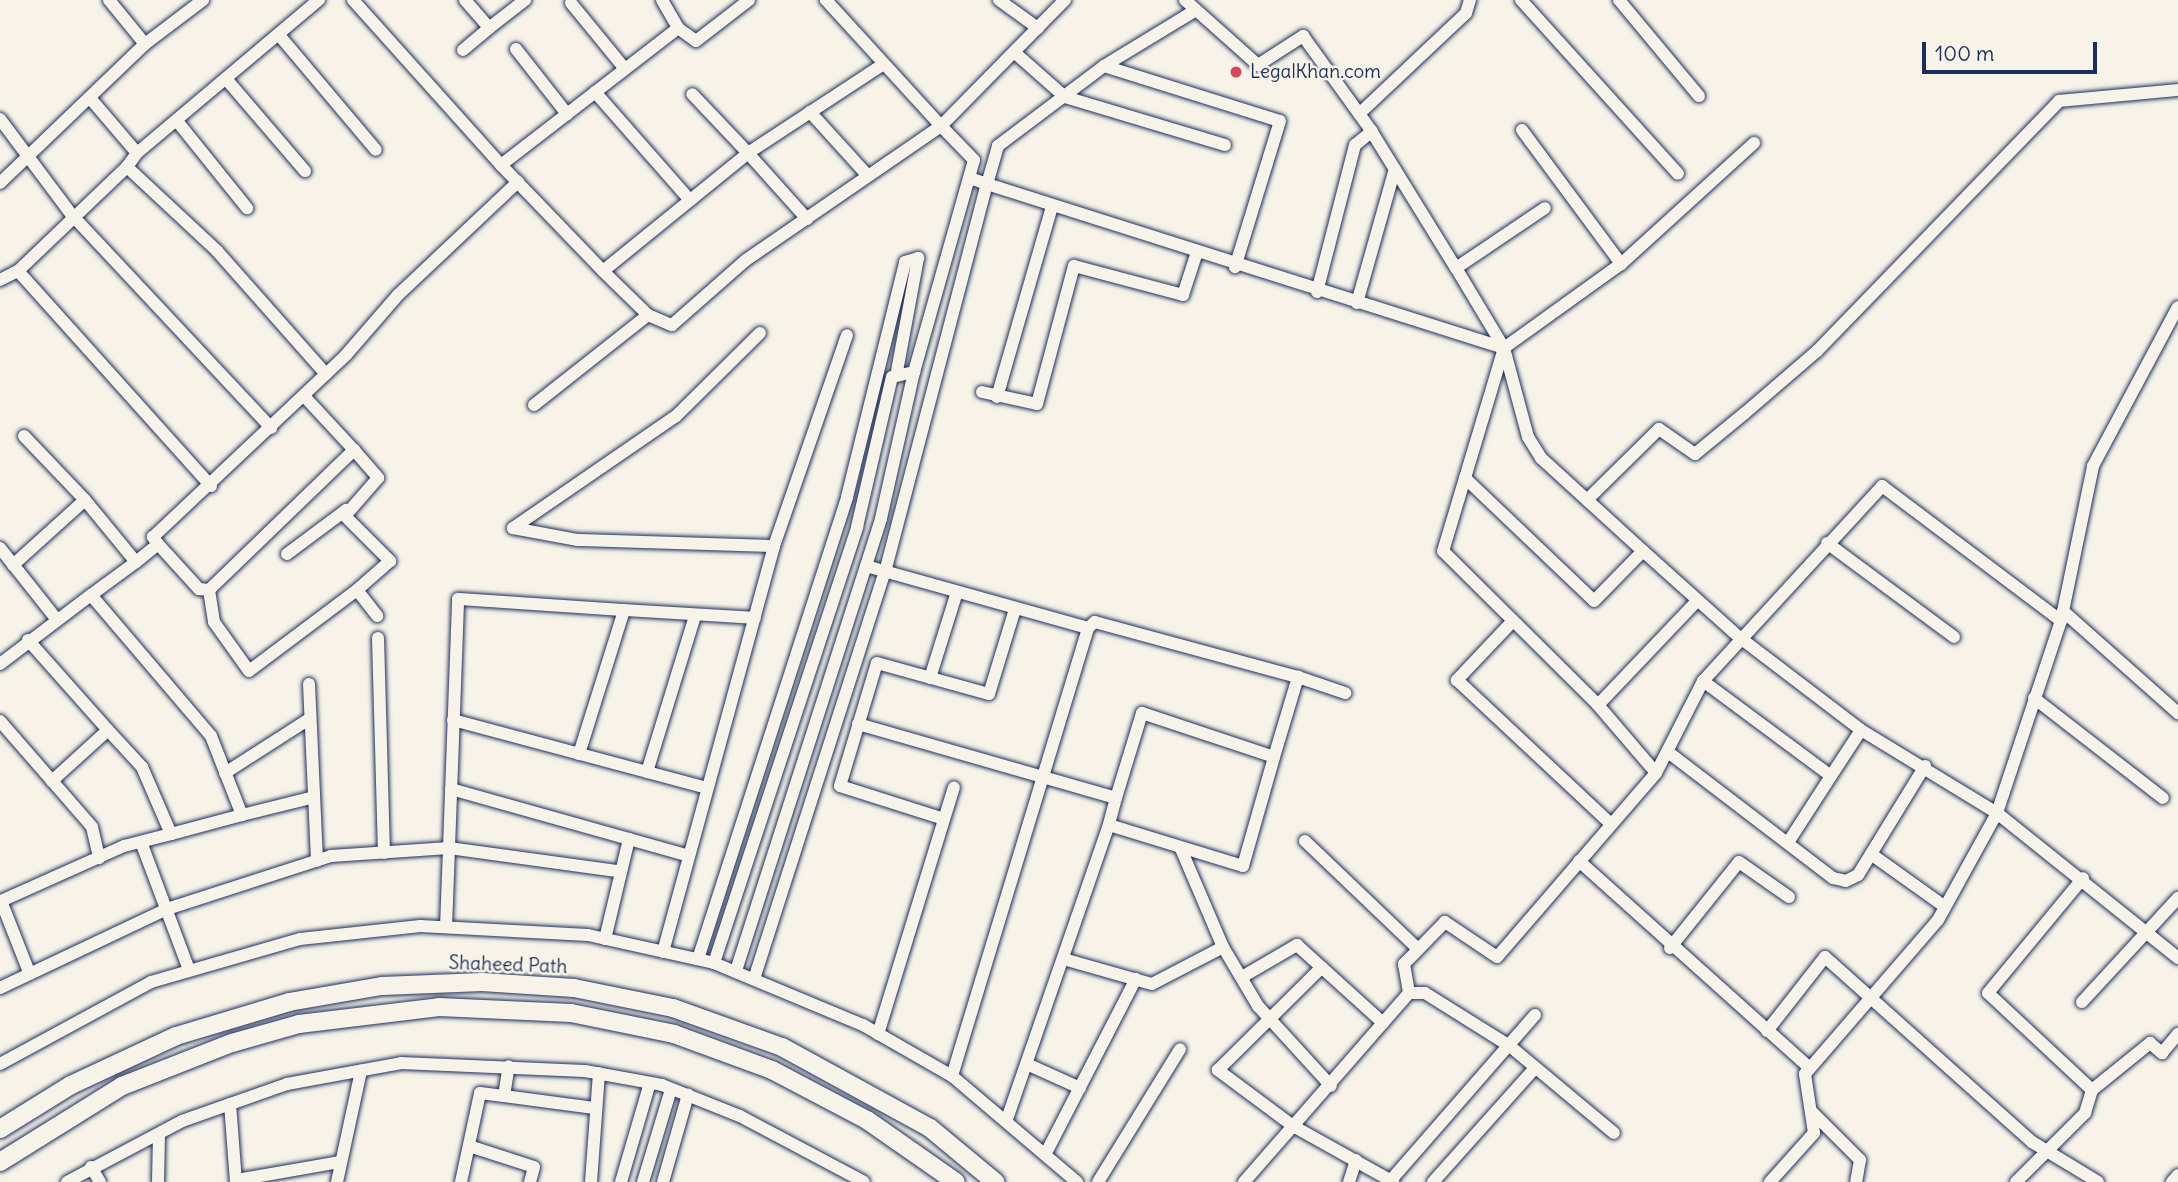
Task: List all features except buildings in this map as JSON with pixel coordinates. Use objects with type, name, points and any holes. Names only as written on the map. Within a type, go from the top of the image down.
[{"type":"highway","name":"Shaheed Path","points":[[0,1129],[71,1085],[176,1036],[276,1006],[382,986],[495,983],[574,988],[673,1008],[782,1047],[930,1128],[995,1182]]},
{"type":"highway","points":[[0,1162],[122,1086],[232,1043],[299,1024],[439,1007],[571,1013],[674,1034],[772,1070],[867,1120],[956,1182]]},
{"type":"street","points":[[109,0],[145,44]]},
{"type":"street","points":[[0,183],[145,44],[203,0]]},
{"type":"street","points":[[0,280],[18,271],[71,215],[127,167],[137,153],[319,0]]},
{"type":"street","points":[[353,0],[501,165],[603,271],[648,315],[672,325],[807,219],[941,126],[1065,0]]},
{"type":"street","points":[[465,0],[489,28]]},
{"type":"street","points":[[463,50],[525,0]]},
{"type":"street","points":[[662,0],[678,28],[696,41],[749,0]]},
{"type":"street","points":[[736,971],[866,566],[914,372],[974,160],[882,65],[826,0]]},
{"type":"street","points":[[999,0],[1038,28]]},
{"type":"street","points":[[1185,0],[1258,65],[1303,36],[1372,131],[1504,348],[1528,437],[1541,458],[1739,637],[1861,730],[1925,766],[1997,813],[2148,929],[2178,958]]},
{"type":"street","points":[[1359,114],[1466,13],[1470,0]]},
{"type":"street","points":[[1521,0],[1678,174]]},
{"type":"street","points":[[1619,0],[1699,96]]},
{"type":"street","points":[[571,3],[625,69]]},
{"type":"street","points":[[754,979],[885,572],[998,146],[1104,66],[1196,10]]},
{"type":"street","points":[[501,165],[678,28]]},
{"type":"street","points":[[279,35],[376,150]]},
{"type":"street","points":[[516,49],[567,114]]},
{"type":"street","points":[[1014,52],[1065,97],[1225,145]]},
{"type":"street","points":[[603,271],[748,153],[882,65]]},
{"type":"street","points":[[1104,66],[1280,121],[1235,267]]},
{"type":"street","points":[[227,80],[305,171]]},
{"type":"street","points":[[1587,500],[1659,429],[1695,454],[1745,413],[1817,351],[2059,101],[2178,90]]},
{"type":"street","points":[[595,92],[690,201]]},
{"type":"street","points":[[692,94],[807,219]]},
{"type":"street","points":[[90,98],[137,153]]},
{"type":"street","points":[[810,112],[868,176]]},
{"type":"street","points":[[0,119],[71,215],[271,428]]},
{"type":"street","points":[[177,121],[247,208]]},
{"type":"street","points":[[1522,130],[1620,264]]},
{"type":"street","points":[[1317,292],[1355,145],[1372,131]]},
{"type":"street","points":[[1656,773],[1598,705],[1511,623],[1443,551],[1504,348],[1620,264],[1754,144]]},
{"type":"street","points":[[127,167],[217,251],[327,374]]},
{"type":"street","points":[[1357,303],[1395,169]]},
{"type":"street","points":[[970,178],[1196,255],[1504,348]]},
{"type":"street","points":[[208,590],[199,589],[153,537],[211,486],[327,374],[517,182]]},
{"type":"street","points":[[997,397],[1052,206]]},
{"type":"street","points":[[1456,268],[1545,208]]},
{"type":"street","points":[[982,392],[1037,404],[1074,266],[1183,295],[1196,255]]},
{"type":"street","points":[[698,959],[847,497],[905,262],[918,257],[897,371],[857,527],[714,963]]},
{"type":"street","points":[[18,271],[211,486]]},
{"type":"street","points":[[1770,1182],[1814,1133],[1805,1074],[1870,1000],[1945,907],[1997,813],[2062,616],[2093,466],[2178,307]]},
{"type":"street","points":[[534,405],[648,315]]},
{"type":"street","points":[[760,333],[676,416],[513,528],[578,540],[774,546]]},
{"type":"street","points":[[663,952],[686,855],[774,546],[847,335]]},
{"type":"street","points":[[897,371],[914,372]]},
{"type":"street","points":[[287,554],[346,510],[378,478],[304,396]]},
{"type":"street","points":[[24,436],[85,500],[136,562]]},
{"type":"street","points":[[208,590],[354,450]]},
{"type":"street","points":[[1465,478],[1594,601],[1643,551]]},
{"type":"street","points":[[1409,993],[1404,964],[1445,922],[1497,957],[1609,822],[1656,773],[1703,681],[1739,637],[1882,485],[2062,616],[2178,713]]},
{"type":"street","points":[[57,620],[5,557],[85,500]]},
{"type":"street","points":[[208,590],[214,622],[249,671],[357,590],[390,561],[346,510]]},
{"type":"street","points":[[1827,543],[1954,637]]},
{"type":"street","points":[[0,664],[28,640],[158,544]]},
{"type":"street","points":[[866,566],[1088,628]]},
{"type":"street","points":[[357,590],[377,616]]},
{"type":"street","points":[[930,678],[957,592]]},
{"type":"street","points":[[92,595],[196,715],[225,773],[242,815]]},
{"type":"street","points":[[446,927],[458,599],[624,610],[694,619],[755,618]]},
{"type":"street","points":[[1598,705],[1698,601]]},
{"type":"street","points":[[944,819],[839,786],[877,663],[989,694],[1015,609]]},
{"type":"street","points":[[579,754],[624,610]]},
{"type":"street","points":[[648,772],[694,619]]},
{"type":"street","points":[[952,1076],[1039,776],[1088,628],[1095,622],[1298,677],[1345,693]]},
{"type":"street","points":[[1511,623],[1457,680],[1609,822]]},
{"type":"street","points":[[379,638],[384,853]]},
{"type":"street","points":[[28,640],[142,767],[171,834]]},
{"type":"street","points":[[1109,825],[1243,866],[1298,677]]},
{"type":"street","points":[[1703,681],[1831,776]]},
{"type":"street","points":[[309,684],[317,861]]},
{"type":"street","points":[[2034,698],[2163,798]]},
{"type":"street","points":[[1007,1119],[1067,960],[1142,713],[1274,757]]},
{"type":"street","points":[[225,773],[309,719]]},
{"type":"street","points":[[453,720],[706,788]]},
{"type":"street","points":[[0,721],[92,827],[99,858]]},
{"type":"street","points":[[858,724],[1116,798]]},
{"type":"street","points":[[52,781],[108,730]]},
{"type":"street","points":[[1789,841],[1861,730]]},
{"type":"street","points":[[1668,752],[1789,841],[1833,878],[1846,881],[1871,855],[1925,766]]},
{"type":"street","points":[[878,1034],[954,787]]},
{"type":"street","points":[[451,789],[686,855]]},
{"type":"street","points":[[29,972],[1,901],[141,842],[314,797]]},
{"type":"street","points":[[606,939],[618,871],[629,839]]},
{"type":"street","points":[[1305,841],[1418,949]]},
{"type":"street","points":[[141,842],[189,970]]},
{"type":"street","points":[[0,988],[167,909],[317,861],[449,848],[618,871]]},
{"type":"street","points":[[1181,849],[1223,947],[1271,1021],[1331,1086]]},
{"type":"street","points":[[1871,855],[1945,907]]},
{"type":"street","points":[[1579,861],[1670,948],[1810,1068]]},
{"type":"street","points":[[1670,948],[1739,862],[1789,897]]},
{"type":"street","points":[[2083,878],[1988,993],[2092,1090]]},
{"type":"street","points":[[2082,1002],[2178,898]]},
{"type":"street","points":[[0,1065],[88,1013],[189,970],[300,939],[446,927],[606,939],[714,963],[878,1034],[952,1076],[1007,1119],[1077,1182]]},
{"type":"street","points":[[1242,977],[1297,945],[1383,1023]]},
{"type":"street","points":[[1067,960],[1152,984],[1223,947]]},
{"type":"street","points":[[1767,1031],[1825,957],[2032,1142],[2047,1147],[2098,1182]]},
{"type":"street","points":[[1322,967],[1271,1021],[1218,1070],[1293,1126],[1392,1181],[1511,1047],[1535,1015]]},
{"type":"street","points":[[1046,1153],[1136,979]]},
{"type":"street","points":[[1244,1182],[1331,1086],[1409,993],[1425,993],[1511,1047],[1534,1069],[1614,1133]]},
{"type":"street","points":[[2016,1182],[2047,1147],[2085,1113],[2092,1090],[2150,1043],[2162,1053],[2178,1034]]},
{"type":"street","points":[[1098,1182],[1180,1049]]},
{"type":"street","points":[[67,1182],[91,1167],[159,1134],[230,1104],[287,1084],[401,1063],[509,1066],[599,1073],[650,1083],[688,1095],[864,1182]]},
{"type":"street","points":[[1029,1065],[1080,1088]]},
{"type":"street","points":[[504,1096],[509,1066]]},
{"type":"street","points":[[1433,1182],[1534,1069]]},
{"type":"street","points":[[337,1182],[361,1071]]},
{"type":"street","points":[[591,1182],[594,1108],[599,1073]]},
{"type":"street","points":[[621,1182],[650,1083]]},
{"type":"street","points":[[643,1182],[671,1089]]},
{"type":"street","points":[[461,1182],[480,1093],[594,1108]]},
{"type":"street","points":[[663,1182],[688,1095]]},
{"type":"street","points":[[230,1104],[237,1181],[340,1162]]},
{"type":"street","points":[[1812,1112],[1860,1160],[1856,1182]]},
{"type":"street","points":[[158,1182],[159,1134]]},
{"type":"street","points":[[469,1146],[534,1167],[530,1182]]},
{"type":"street","points":[[1349,1182],[1356,1160]]},
{"type":"street","points":[[91,1167],[100,1182]]},
{"type":"street","points":[[2172,1182],[2178,1175]]},
{"type":"place","name":"LegalKhan.com","points":[[1236,72]]}]
